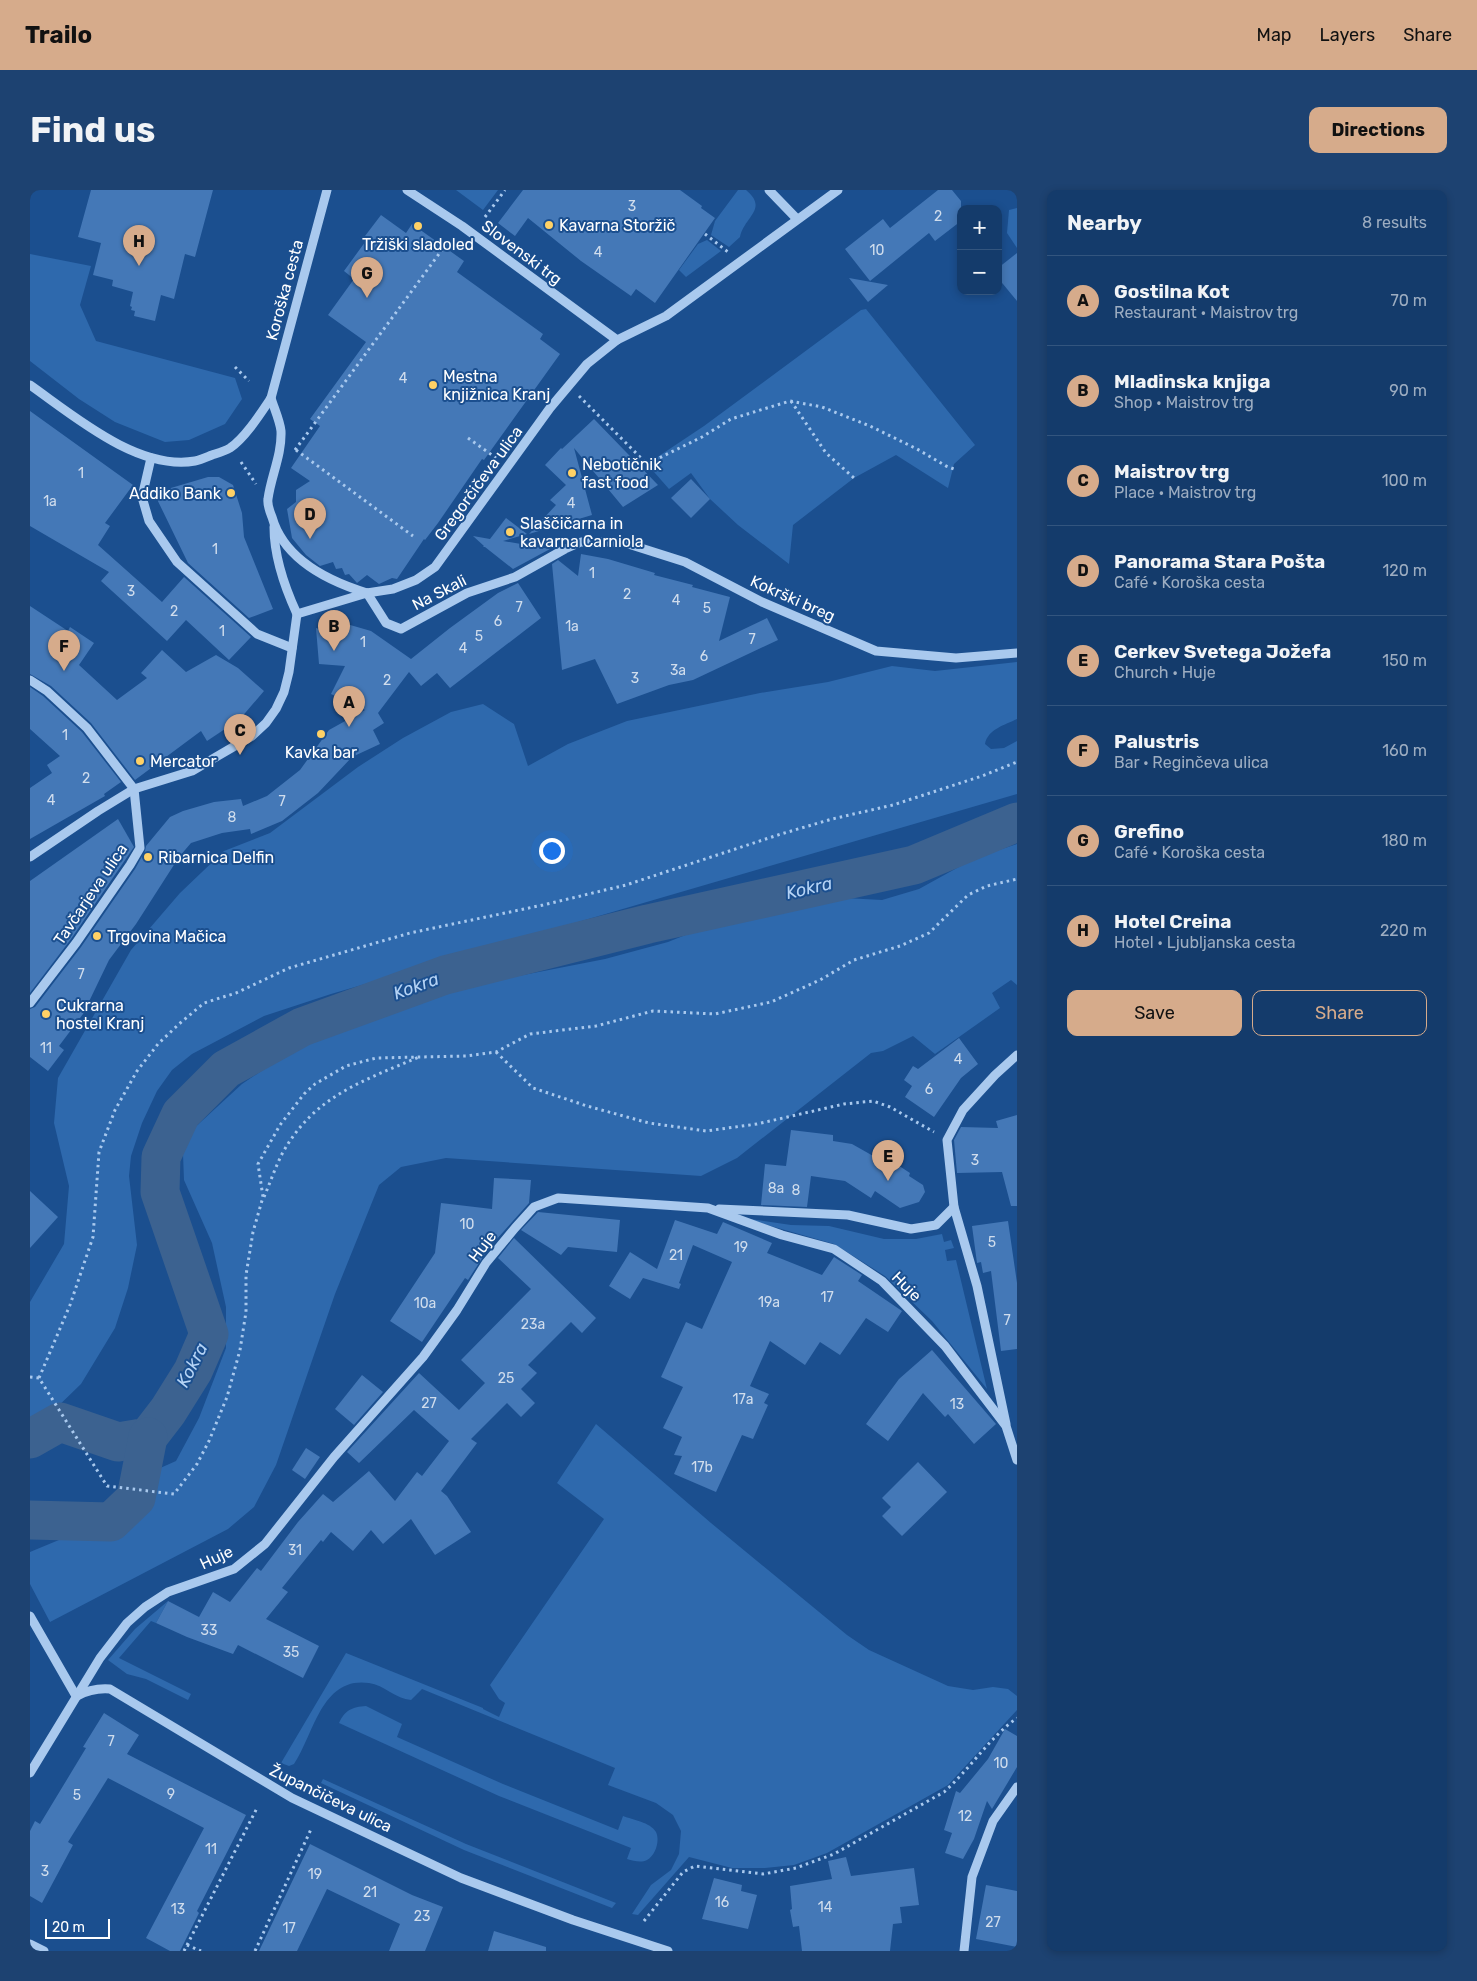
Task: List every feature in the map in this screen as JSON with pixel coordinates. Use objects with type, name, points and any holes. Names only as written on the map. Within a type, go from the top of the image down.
[{"type":"street","name":"Koroška cesta","points":[[30,385],[79,419],[129,450],[151,458],[178,462],[196,461],[230,448],[255,422],[271,398],[326,190]]},
{"type":"street","name":"Slovenski trg","points":[[407,190],[462,226],[617,340]]},
{"type":"street","points":[[769,190],[797,219]]},
{"type":"street","name":"Gregorčičeva ulica","points":[[297,614],[367,593],[393,589],[416,580],[435,567],[568,385],[587,364],[617,340],[666,316],[838,190]]},
{"type":"street","points":[[30,857],[134,789],[192,771],[252,736],[276,709],[284,692],[297,614],[291,601],[274,544],[274,527],[267,501],[279,456],[281,430],[271,398]]},
{"type":"street","points":[[151,458],[142,497],[149,521],[178,562],[257,634],[292,648]]},
{"type":"street","points":[[274,527],[286,544],[304,563],[341,585],[367,593]]},
{"type":"street","name":"Kokrški breg","points":[[564,549],[581,542],[622,542],[685,562],[762,602],[876,651],[956,658],[1017,653]]},
{"type":"street","name":"Na Skali","points":[[367,593],[386,622],[402,629],[467,592],[516,577],[564,549]]},
{"type":"street","points":[[30,680],[47,691],[87,728],[134,789]]},
{"type":"street","name":"Tavčarjeva ulica","points":[[30,1003],[88,927],[140,848],[134,789]]},
{"type":"street","points":[[947,1140],[963,1110],[995,1075],[1017,1055]]},
{"type":"street","name":"Huje","points":[[947,1140],[954,1207],[977,1286],[1006,1426],[1017,1460]]},
{"type":"street","name":"Huje","points":[[76,1696],[104,1652],[126,1623],[168,1592],[234,1569],[265,1544],[334,1457],[423,1357],[457,1310],[486,1263],[534,1207],[558,1198],[708,1208],[782,1235],[834,1249],[882,1281],[945,1346],[1006,1426]]},
{"type":"street","points":[[708,1208],[848,1215],[911,1229],[936,1225],[954,1207]]},
{"type":"street","points":[[30,1616],[76,1696],[30,1773]]},
{"type":"street","name":"Župančičeva ulica","points":[[76,1696],[87,1690],[110,1689],[276,1790],[461,1878],[563,1916],[668,1951]]},
{"type":"street","points":[[964,1951],[972,1877],[993,1821],[1017,1786]]},
{"type":"street","points":[[30,1944],[44,1951]]},
{"type":"path","points":[[485,217],[505,190]]},
{"type":"path","points":[[705,234],[728,252]]},
{"type":"path","points":[[413,536],[296,450],[447,243]]},
{"type":"path","points":[[235,367],[249,381]]},
{"type":"path","points":[[568,385],[648,464],[702,437],[731,419],[790,401],[822,407],[870,426],[954,469]]},
{"type":"path","points":[[790,401],[826,453],[854,478]]},
{"type":"path","points":[[468,438],[497,459]]},
{"type":"path","points":[[40,1379],[70,1305],[93,1237],[99,1152],[115,1110],[137,1071],[158,1044],[204,1003],[236,993],[289,968],[410,933],[543,905],[626,885],[781,834],[832,819],[893,805],[982,776],[1017,762]]},
{"type":"path","points":[[263,1197],[258,1164],[280,1125],[304,1094],[315,1084],[346,1066],[376,1058],[466,1056],[496,1052],[530,1034],[596,1026],[653,1011],[715,1014],[771,1002],[820,980],[854,960],[900,946],[930,933],[968,895],[987,886],[1017,879]]},
{"type":"path","points":[[496,1052],[533,1088],[648,1123],[706,1131],[757,1124],[844,1104],[873,1101],[890,1107],[947,1140]]},
{"type":"path","points":[[30,1377],[40,1379],[107,1486],[174,1494],[197,1464],[210,1441],[228,1397],[240,1350],[246,1312],[246,1274],[252,1232],[263,1197],[282,1153],[303,1124],[325,1102],[350,1086],[423,1056]]},
{"type":"path","points":[[644,1921],[683,1872],[695,1866],[763,1874],[796,1868],[834,1854],[944,1792],[959,1779],[1000,1732],[1017,1718]]},
{"type":"path","points":[[184,1951],[257,1808]]},
{"type":"path","points":[[255,1951],[312,1827]]},
{"type":"path","points":[[187,1945],[201,1951]]},
{"type":"shaded area","points":[[456,190],[498,190],[483,210]]},
{"type":"shaded area","points":[[738,190],[746,190],[753,197],[755,208],[740,237],[729,247],[711,235],[715,221]]},
{"type":"shaded area","points":[[1017,208],[1017,248],[1007,233],[1009,210]]},
{"type":"shaded area","points":[[707,240],[721,251],[686,277],[679,270],[698,244]]},
{"type":"shaded area","points":[[30,254],[91,266],[80,305],[96,341],[235,378],[242,399],[225,424],[189,440],[165,442],[115,422],[79,399],[30,361]]},
{"type":"shaded area","points":[[866,309],[975,445],[954,464],[948,488],[896,455],[854,478],[793,525],[789,564],[738,525],[710,499],[691,473],[669,489],[647,464],[704,426],[861,310]]},
{"type":"shaded area","points":[[1017,662],[1017,719],[993,731],[985,744],[991,749],[1004,748],[1017,741],[1017,794],[331,994],[264,1016],[192,1054],[172,1070],[157,1091],[142,1123],[131,1156],[129,1176],[137,1245],[128,1288],[115,1328],[81,1384],[50,1414],[43,1429],[30,1438],[30,1302],[64,1244],[69,1186],[54,1123],[58,1078],[131,950],[180,893],[224,851],[270,833],[358,767],[403,738],[451,712],[483,704],[514,724],[528,766],[568,744],[627,721],[760,693],[828,682],[892,666],[935,671]]},
{"type":"shaded area","points":[[1017,844],[1017,985],[1011,980],[992,993],[1000,1008],[935,1054],[913,1036],[883,1051],[871,1053],[737,1158],[701,1176],[446,1158],[401,1167],[379,1185],[335,1294],[276,1465],[254,1507],[228,1529],[50,1622],[30,1584],[30,1552],[107,1520],[149,1473],[176,1461],[199,1418],[226,1348],[226,1307],[212,1243],[184,1180],[183,1154],[191,1131],[242,1084],[294,1049],[350,1020],[436,992],[605,959],[668,942],[738,914],[812,900],[845,898],[882,900],[919,889],[975,858]]},
{"type":"shaded area","points":[[743,1218],[791,1225],[829,1226],[884,1239],[916,1239],[942,1234],[944,1242],[951,1240],[954,1248],[945,1250],[947,1261],[956,1260],[987,1389],[932,1321],[885,1276],[834,1244]]},
{"type":"shaded area","points":[[596,1424],[711,1523],[847,1635],[869,1650],[948,1686],[973,1690],[993,1687],[1008,1689],[1017,1696],[1017,1710],[948,1785],[827,1853],[794,1865],[765,1868],[732,1868],[689,1857],[638,1915],[632,1914],[651,1885],[671,1870],[679,1854],[681,1831],[673,1815],[656,1803],[608,1785],[615,1768],[422,1689],[411,1700],[369,1683],[353,1683],[340,1689],[329,1698],[294,1764],[289,1766],[281,1763],[346,1653],[483,1708],[499,1717],[505,1703],[499,1699],[490,1685],[604,1519],[557,1483]]},
{"type":"shaded area","points":[[168,1601],[156,1623],[151,1621],[119,1658],[191,1694],[188,1700],[146,1679],[127,1674],[108,1660],[135,1629]]},
{"type":"shaded area","points":[[366,1706],[402,1724],[397,1737],[503,1784],[618,1830],[623,1816],[650,1826],[657,1835],[657,1843],[653,1855],[645,1861],[627,1859],[631,1848],[499,1796],[339,1723],[350,1710]]},
{"type":"shaded area","points":[[323,1779],[466,1844],[616,1903],[612,1908],[464,1850],[321,1783]]},
{"type":"building","points":[[91,190],[213,190],[195,257],[185,254],[174,299],[161,295],[155,321],[134,316],[135,311],[131,310],[132,307],[130,306],[133,292],[112,286],[113,280],[93,275],[101,243],[78,237]]},
{"type":"building","points":[[523,190],[680,190],[715,218],[655,303],[636,289],[631,296],[581,261],[528,218],[515,236],[498,223]]},
{"type":"building","points":[[938,190],[952,190],[961,201],[961,205],[957,205],[957,224],[935,241],[929,233],[870,281],[845,249],[883,219],[890,228]]},
{"type":"building","points":[[381,215],[406,233],[412,224],[464,261],[457,272],[543,334],[540,339],[560,354],[484,460],[482,459],[438,523],[424,539],[397,579],[392,578],[379,584],[367,575],[357,583],[349,574],[345,575],[342,568],[336,569],[333,562],[320,566],[306,555],[292,538],[287,509],[296,502],[296,490],[310,481],[291,468],[320,426],[310,419],[366,342],[328,315],[354,279],[344,271],[368,238],[365,236]]},
{"type":"building","points":[[1017,253],[1017,301],[1002,283],[1002,265]]},
{"type":"building","points":[[849,278],[888,285],[868,302]]},
{"type":"building","points":[[30,411],[133,485],[105,523],[110,526],[98,545],[162,602],[184,577],[251,637],[229,660],[186,620],[167,641],[101,581],[109,572],[30,526]]},
{"type":"building","points":[[594,419],[658,485],[623,507],[574,448],[592,515],[529,534],[556,505],[550,500],[566,485],[545,465]]},
{"type":"building","points":[[208,477],[219,477],[233,485],[242,513],[244,537],[273,609],[249,618],[188,563],[154,493]]},
{"type":"building","points":[[691,479],[710,499],[691,518],[671,498]]},
{"type":"building","name":"Slaščičarna in kavarna Carniola","points":[[506,518],[527,534],[503,541],[550,549],[513,569],[483,547],[473,536],[490,539]]},
{"type":"building","points":[[581,554],[608,559],[655,573],[654,575],[693,585],[692,587],[730,597],[719,641],[767,618],[778,640],[693,680],[669,685],[617,704],[595,659],[562,670],[552,564],[558,560],[578,576]]},
{"type":"building","points":[[518,583],[541,618],[450,688],[437,673],[421,686],[409,672],[378,713],[384,723],[373,730],[380,744],[352,757],[318,793],[282,821],[251,834],[250,829],[222,833],[191,843],[179,857],[136,924],[109,960],[83,1014],[59,1046],[64,1050],[48,1071],[30,1057],[30,1009],[35,1007],[81,947],[135,869],[146,846],[170,817],[214,802],[241,799],[243,806],[267,796],[300,770],[329,730],[365,710],[331,694],[345,666],[319,664],[316,628],[328,632],[333,620],[371,631],[411,659],[498,593]]},
{"type":"building","points":[[30,606],[68,631],[70,627],[94,643],[79,665],[117,700],[147,678],[141,673],[162,650],[186,672],[216,655],[238,668],[264,691],[240,719],[207,741],[201,731],[135,780],[91,723],[51,686],[30,674]]},
{"type":"building","points":[[30,687],[43,696],[82,732],[121,782],[104,794],[105,796],[30,839],[30,788],[52,773],[47,765],[60,756],[30,729]]},
{"type":"building","points":[[118,819],[134,847],[71,939],[30,993],[30,881]]},
{"type":"building","points":[[959,1038],[978,1064],[961,1078],[934,1117],[905,1097],[912,1086],[904,1080],[913,1066],[918,1069]]},
{"type":"building","points":[[1017,1115],[1017,1206],[1011,1206],[1002,1172],[957,1173],[954,1140],[961,1127],[998,1128],[996,1121]]},
{"type":"building","points":[[791,1130],[833,1135],[833,1141],[852,1144],[875,1157],[878,1152],[910,1173],[909,1176],[923,1185],[925,1192],[919,1202],[900,1208],[875,1191],[871,1198],[845,1181],[811,1176],[807,1207],[761,1205],[765,1164],[786,1166]]},
{"type":"building","points":[[494,1178],[531,1180],[529,1203],[488,1249],[468,1280],[465,1278],[422,1342],[390,1321],[435,1253],[441,1203],[492,1209]]},
{"type":"building","points":[[30,1191],[58,1217],[30,1248]]},
{"type":"building","points":[[538,1212],[620,1220],[617,1252],[568,1247],[561,1255],[521,1230]]},
{"type":"building","points":[[675,1220],[717,1234],[723,1222],[772,1243],[767,1253],[822,1275],[834,1257],[862,1275],[858,1281],[902,1311],[888,1332],[866,1318],[840,1355],[820,1342],[805,1365],[770,1341],[750,1386],[769,1394],[764,1403],[768,1405],[753,1439],[742,1435],[716,1492],[674,1474],[682,1456],[674,1455],[682,1437],[663,1428],[683,1387],[661,1377],[686,1322],[702,1329],[732,1262],[693,1245],[679,1283],[681,1284],[679,1289],[643,1278],[630,1299],[609,1286],[630,1252],[657,1269]]},
{"type":"building","points":[[1008,1221],[1017,1283],[1017,1349],[1001,1351],[991,1271],[983,1273],[981,1262],[977,1263],[972,1226]]},
{"type":"building","points":[[514,1238],[596,1318],[582,1333],[571,1322],[528,1365],[537,1373],[521,1389],[535,1403],[521,1417],[507,1403],[471,1439],[477,1443],[441,1491],[447,1496],[471,1532],[435,1555],[411,1519],[383,1544],[371,1530],[353,1551],[331,1532],[323,1542],[321,1540],[282,1588],[288,1592],[266,1619],[319,1646],[303,1678],[238,1645],[233,1654],[156,1623],[168,1601],[199,1617],[213,1592],[230,1602],[257,1568],[261,1571],[298,1522],[323,1494],[333,1502],[369,1471],[395,1501],[417,1472],[422,1476],[449,1441],[414,1410],[359,1463],[347,1452],[419,1373],[459,1410],[485,1383],[461,1360],[531,1289],[498,1258]]},
{"type":"building","points":[[932,1350],[996,1424],[974,1444],[948,1414],[945,1417],[923,1393],[888,1441],[866,1424],[899,1379]]},
{"type":"building","points":[[362,1375],[383,1392],[354,1425],[335,1409]]},
{"type":"building","points":[[306,1448],[320,1457],[305,1479],[292,1470]]},
{"type":"building","points":[[918,1462],[947,1492],[902,1536],[882,1516],[891,1507],[882,1498]]},
{"type":"building","points":[[104,1713],[139,1735],[127,1754],[246,1815],[197,1911],[199,1913],[180,1951],[170,1951],[146,1938],[204,1828],[108,1778],[68,1842],[73,1845],[42,1903],[30,1896],[30,1831],[35,1821],[40,1824],[86,1748],[83,1747]]},
{"type":"building","points":[[1005,1729],[1017,1736],[1017,1767],[992,1809],[987,1801],[974,1839],[963,1859],[945,1853],[952,1833],[944,1830],[956,1791],[960,1793],[988,1759]]},
{"type":"building","points":[[310,1844],[412,1895],[443,1907],[425,1951],[389,1951],[400,1924],[327,1889],[297,1951],[259,1951]]},
{"type":"building","points":[[846,1857],[851,1876],[914,1868],[919,1905],[900,1907],[902,1923],[893,1924],[890,1951],[802,1951],[799,1926],[793,1927],[790,1910],[792,1909],[790,1886],[832,1879],[828,1861]]},
{"type":"building","points":[[714,1878],[742,1885],[741,1891],[757,1895],[748,1929],[702,1919]]},
{"type":"building","points":[[986,1885],[1017,1891],[1017,1947],[976,1939]]},
{"type":"building","points":[[494,1931],[546,1947],[546,1951],[488,1951]]},
{"type":"waterway","name":"Kokra","points":[[30,1439],[60,1422],[118,1442],[148,1437],[168,1411],[193,1371],[209,1334],[160,1192],[161,1157],[181,1114],[226,1069],[302,1027],[445,975],[648,924],[914,865],[1017,822]]},
{"type":"waterway","name":"Kokra","points":[[30,1520],[111,1522],[136,1498],[148,1437]]},
{"type":"place","name":"Kavarna Storžič","points":[[549,225]]},
{"type":"place","name":"Tržiški sladoled","points":[[418,226]]},
{"type":"place","name":"Hotel Creina","points":[[139,266]]},
{"type":"place","name":"Grefino","points":[[367,298]]},
{"type":"place","name":"Mestna knjižnica Kranj","points":[[433,385]]},
{"type":"place","name":"Nebotičnik fast food","points":[[572,473]]},
{"type":"place","name":"Addiko Bank","points":[[231,493]]},
{"type":"place","name":"Slaščičarna in kavarna Carniola","points":[[510,532]]},
{"type":"place","name":"Panorama Stara Pošta","points":[[310,539]]},
{"type":"place","name":"Mladinska knjiga","points":[[334,651]]},
{"type":"place","name":"Palustris","points":[[64,671]]},
{"type":"place","name":"Gostilna Kot","points":[[349,727]]},
{"type":"place","name":"Kavka bar","points":[[321,734]]},
{"type":"place","name":"Maistrov trg","points":[[240,755]]},
{"type":"place","name":"Mercator","points":[[140,761]]},
{"type":"place","name":"Ribarnica Delfin","points":[[148,857]]},
{"type":"place","name":"Trgovina Mačica","points":[[97,936]]},
{"type":"place","name":"Cukrarna hostel Kranj","points":[[46,1014]]},
{"type":"place","name":"Cerkev Svetega Jožefa","points":[[888,1181]]}]
